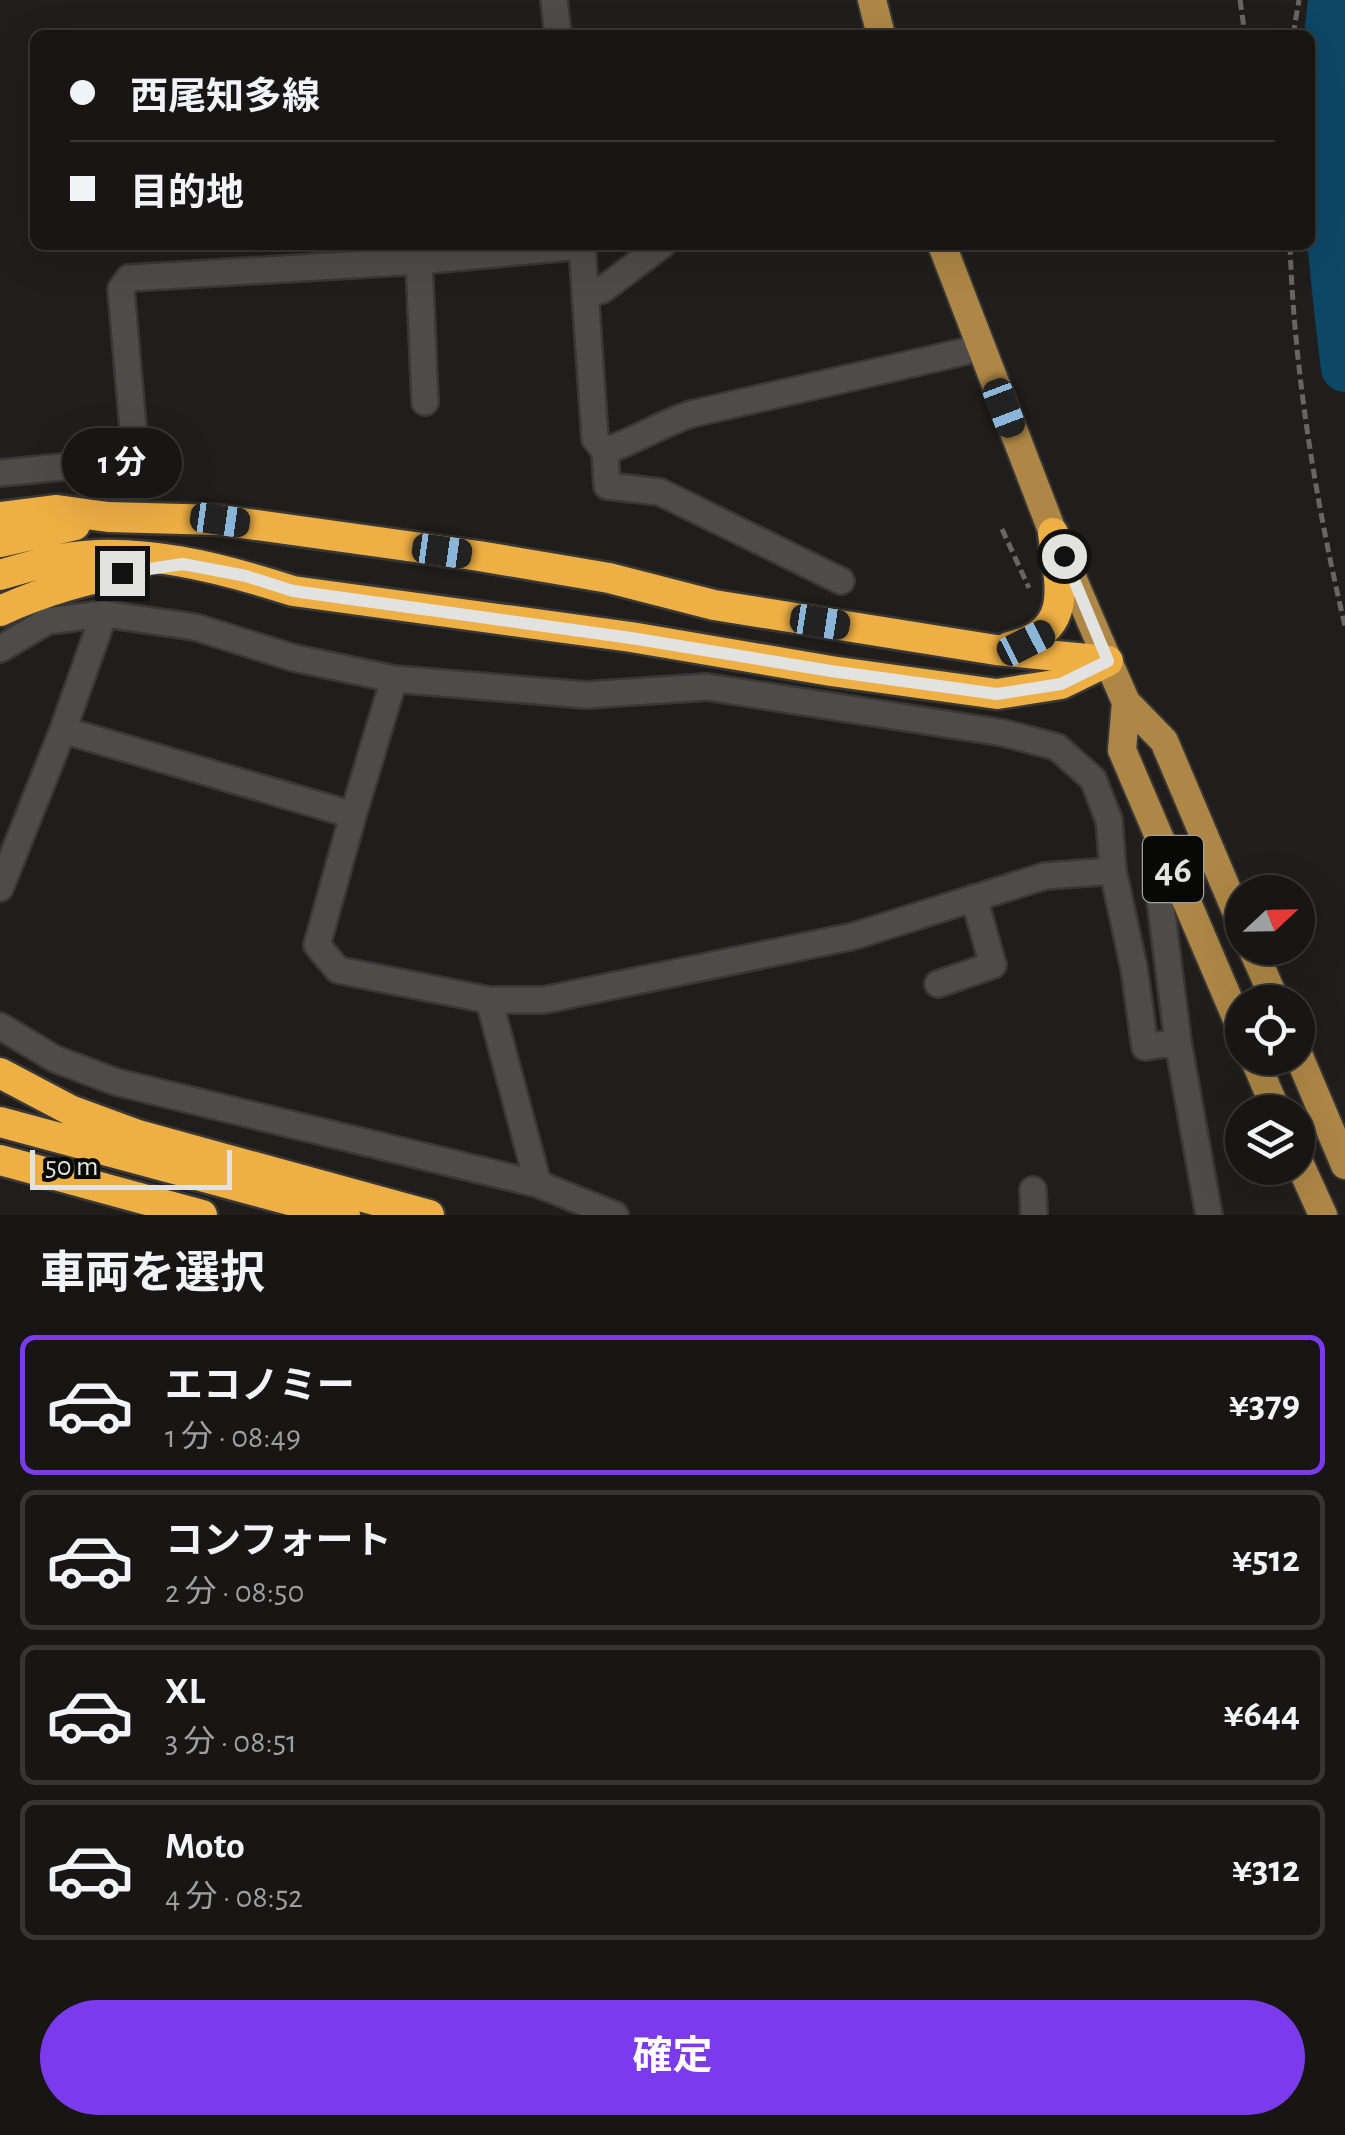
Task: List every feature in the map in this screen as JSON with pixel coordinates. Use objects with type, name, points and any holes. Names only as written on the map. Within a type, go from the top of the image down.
[{"type":"highway","points":[[0,517],[57,510],[108,518],[220,520],[479,556],[609,578],[714,605],[996,650],[1108,661]]},
{"type":"highway","points":[[0,542],[108,518]]},
{"type":"highway","points":[[996,650],[1026,643],[1048,632],[1056,614],[1060,586],[1054,533]]},
{"type":"highway","points":[[0,575],[62,558],[128,556],[246,576],[293,591],[997,694],[1061,684],[1108,661]]},
{"type":"highway","points":[[0,611],[30,597],[92,578],[183,564]]},
{"type":"highway","points":[[0,1073],[70,1110],[138,1136],[429,1215]]},
{"type":"highway","points":[[0,1122],[345,1215]]},
{"type":"highway","points":[[0,1160],[202,1215]]},
{"type":"main road","points":[[872,0],[880,30]]},
{"type":"main road","name":"46","points":[[944,250],[1054,533],[1126,702],[1164,741],[1225,885]]},
{"type":"main road","name":"46","points":[[1126,702],[1122,750],[1225,991]]},
{"type":"main road","points":[[1307,1075],[1345,1165]]},
{"type":"main road","points":[[1309,1185],[1323,1215]]},
{"type":"street","points":[[554,0],[557,30]]},
{"type":"street","points":[[0,473],[119,466],[132,457],[135,450],[121,289],[126,279],[419,262],[541,250]]},
{"type":"street","points":[[582,250],[595,439],[604,451],[606,486],[660,492],[841,581]]},
{"type":"street","points":[[585,294],[602,290],[655,250]]},
{"type":"street","points":[[419,262],[425,402]]},
{"type":"street","points":[[604,451],[626,444],[660,424],[692,414],[979,346]]},
{"type":"street","points":[[0,649],[47,621],[104,614],[194,627],[294,658],[394,679],[586,695],[706,686],[1004,733],[1057,747],[1093,779],[1108,820],[1113,871],[1134,968],[1145,1047],[1178,1042]]},
{"type":"street","points":[[0,888],[104,614]]},
{"type":"street","points":[[394,679],[317,945],[338,970],[490,1000],[544,1000],[854,936],[1046,876],[1113,871]]},
{"type":"street","points":[[63,730],[353,815]]},
{"type":"street","points":[[1157,875],[1178,1042],[1208,1215]]},
{"type":"street","points":[[938,984],[993,965],[974,898]]},
{"type":"street","points":[[490,1000],[538,1184]]},
{"type":"street","points":[[0,1026],[55,1059],[116,1082],[538,1184],[615,1215]]},
{"type":"path","points":[[1240,0],[1245,30]]},
{"type":"path","points":[[1294,30],[1300,0]]},
{"type":"path","points":[[1290,250],[1306,408],[1328,555],[1345,626]]},
{"type":"path","points":[[1002,529],[1033,596]]},
{"type":"waterway","points":[[1332,0],[1325,138],[1345,368]]},
{"type":"route","points":[[122,573],[183,564],[246,576],[293,591],[997,694],[1061,684],[1108,661],[1064,556]]}]
